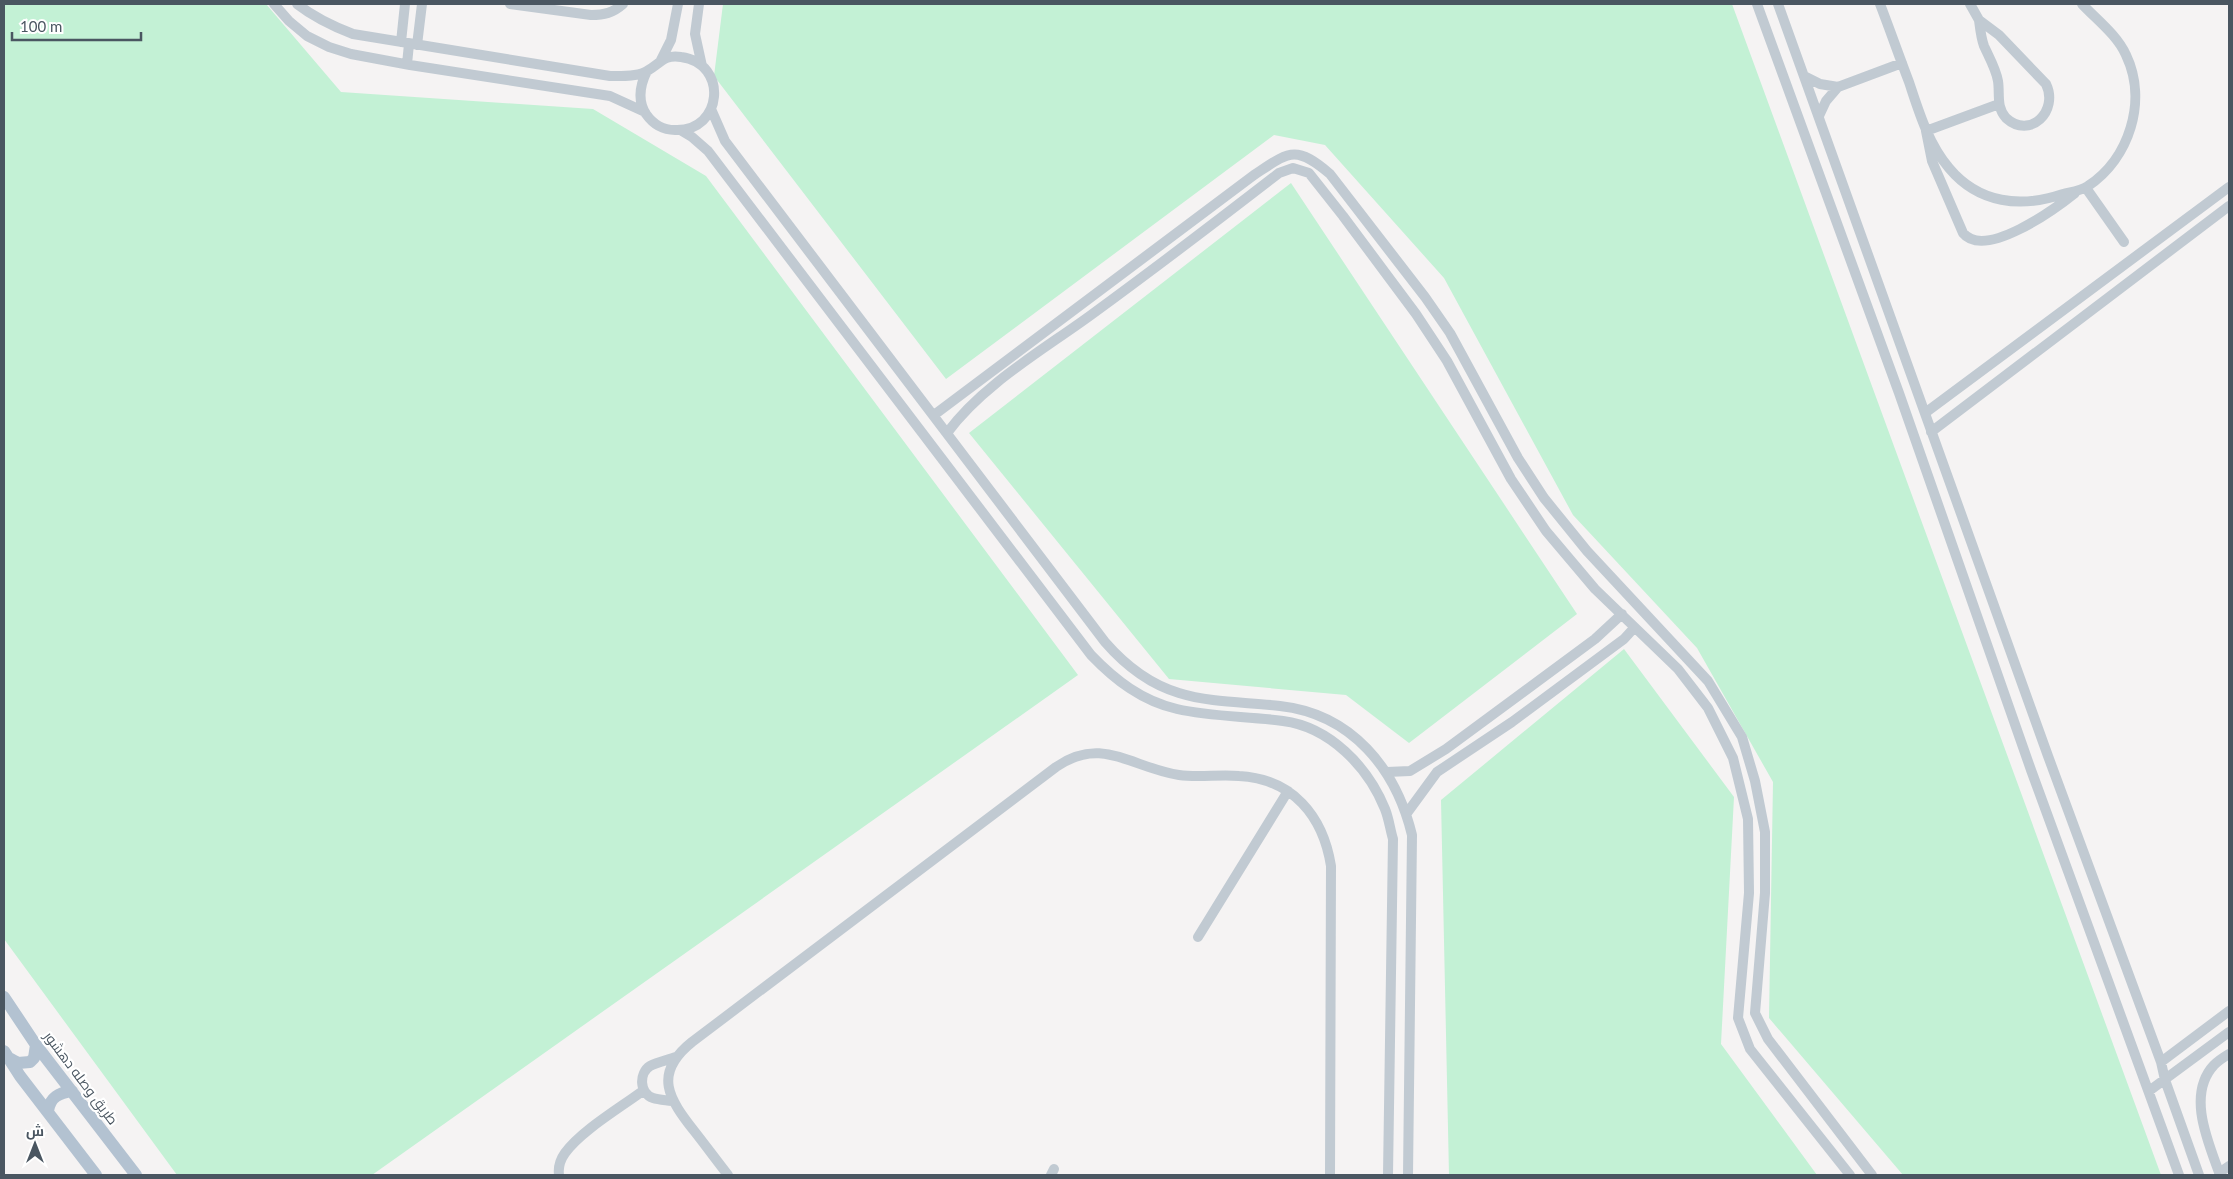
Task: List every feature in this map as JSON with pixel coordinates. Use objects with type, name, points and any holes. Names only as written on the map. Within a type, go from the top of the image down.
[{"type":"main road","name":"طريق وصله دهشور","points":[[4,998],[36,1045],[136,1175]]},
{"type":"main road","points":[[6,1054],[18,1063],[30,1062],[34,1058],[36,1045]]},
{"type":"main road","points":[[6,1054],[20,1076],[96,1175]]},
{"type":"main road","points":[[48,1111],[49,1105],[56,1096],[72,1091]]},
{"type":"street","points":[[274,4],[289,21],[307,36],[328,47],[350,54],[610,96],[645,112]]},
{"type":"street","points":[[297,4],[313,16],[353,34],[610,76],[648,71]]},
{"type":"street","points":[[405,4],[409,44],[407,64]]},
{"type":"street","points":[[409,44],[422,4]]},
{"type":"street","points":[[510,4],[566,8],[605,14],[623,4]]},
{"type":"street","points":[[678,4],[671,40],[661,60],[648,71],[642,80],[640,91],[645,112],[660,127],[682,131],[708,151],[1091,655],[1109,674],[1129,689],[1176,709],[1285,721],[1309,728],[1334,742],[1356,761],[1373,785],[1386,811],[1393,839],[1388,1175]]},
{"type":"street","points":[[699,4],[695,34],[702,66]]},
{"type":"street","points":[[1758,4],[2179,1175]]},
{"type":"street","points":[[1778,4],[1931,432],[2161,1062],[2165,1080],[2199,1175]]},
{"type":"street","points":[[1880,4],[1926,131],[1932,161],[1963,233],[1972,241],[1989,241],[2006,236],[2052,210],[2102,176],[2125,145],[2132,127],[2136,95],[2132,69],[2122,47],[2082,4]]},
{"type":"street","points":[[1970,4],[1979,20],[1983,43],[1998,82],[1999,104],[2003,114],[2012,122],[2028,125],[2038,121],[2046,113],[2050,103],[2049,93],[2043,80],[1999,35],[1979,20]]},
{"type":"street","points":[[661,60],[678,56],[695,61],[702,66],[713,82],[714,100],[711,109],[699,124],[682,131]]},
{"type":"street","points":[[1819,116],[1826,100],[1838,87],[1902,63]]},
{"type":"street","points":[[1804,76],[1820,84],[1838,87]]},
{"type":"street","points":[[1926,131],[1999,104]]},
{"type":"street","points":[[711,109],[725,141],[1105,642],[1120,659],[1137,673],[1178,693],[1200,698],[1283,706],[1317,714],[1344,729],[1362,743],[1387,772],[1407,813],[1412,835],[1408,1175]]},
{"type":"street","points":[[1926,131],[1949,169],[1965,183],[1984,194],[2004,201],[2025,203],[2047,200],[2083,188]]},
{"type":"street","points":[[934,415],[1254,175],[1284,156],[1299,154],[1313,160],[1330,174],[1425,297],[1472,371],[1518,458],[1544,498],[1587,551],[1708,681],[1742,737],[1756,781],[1765,832],[1765,893],[1756,1013],[1768,1039],[1872,1175]]},
{"type":"street","points":[[947,433],[968,408],[1012,372],[1126,289],[1279,173],[1300,169],[1309,173],[1416,314],[1447,362],[1515,485],[1546,531],[1594,589],[1678,669],[1708,708],[1733,758],[1748,819],[1749,893],[1738,1018],[1750,1049],[1850,1175]]},
{"type":"street","points":[[1925,413],[2229,187]]},
{"type":"street","points":[[2083,188],[2124,242]]},
{"type":"street","points":[[1931,432],[2229,206]]},
{"type":"street","points":[[1387,772],[1410,771],[1446,749],[1595,639],[1622,614]]},
{"type":"street","points":[[1407,813],[1437,772],[1512,722],[1624,639],[1634,628]]},
{"type":"street","points":[[672,1101],[652,1098],[644,1090],[642,1079],[646,1069],[676,1057],[692,1042],[1056,768],[1073,758],[1093,753],[1112,754],[1155,770],[1178,775],[1251,777],[1264,780],[1288,792],[1308,809],[1316,821],[1328,847],[1331,866],[1330,1175]]},
{"type":"street","points":[[1198,937],[1288,792]]},
{"type":"street","points":[[2161,1062],[2229,1011]]},
{"type":"street","points":[[2149,1091],[2229,1032]]},
{"type":"street","points":[[2229,1054],[2214,1066],[2208,1074],[2201,1102],[2202,1123],[2220,1174],[2229,1166]]},
{"type":"street","points":[[676,1057],[668,1078],[672,1101],[728,1175]]},
{"type":"street","points":[[559,1175],[559,1164],[563,1154],[576,1141],[644,1090]]},
{"type":"green space","points":[[4,4],[266,4],[341,92],[593,109],[706,176],[1078,675],[372,1175],[177,1175],[4,939]]},
{"type":"green space","points":[[723,4],[1732,4],[2161,1175],[1903,1175],[1769,1018],[1773,782],[1697,648],[1573,515],[1444,278],[1325,145],[1274,135],[946,379],[714,76]]},
{"type":"green space","points":[[1291,183],[1577,614],[1409,743],[1346,695],[1169,679],[969,433]]},
{"type":"green space","points":[[1624,649],[1734,797],[1721,1044],[1817,1175],[1449,1175],[1441,800]]}]
